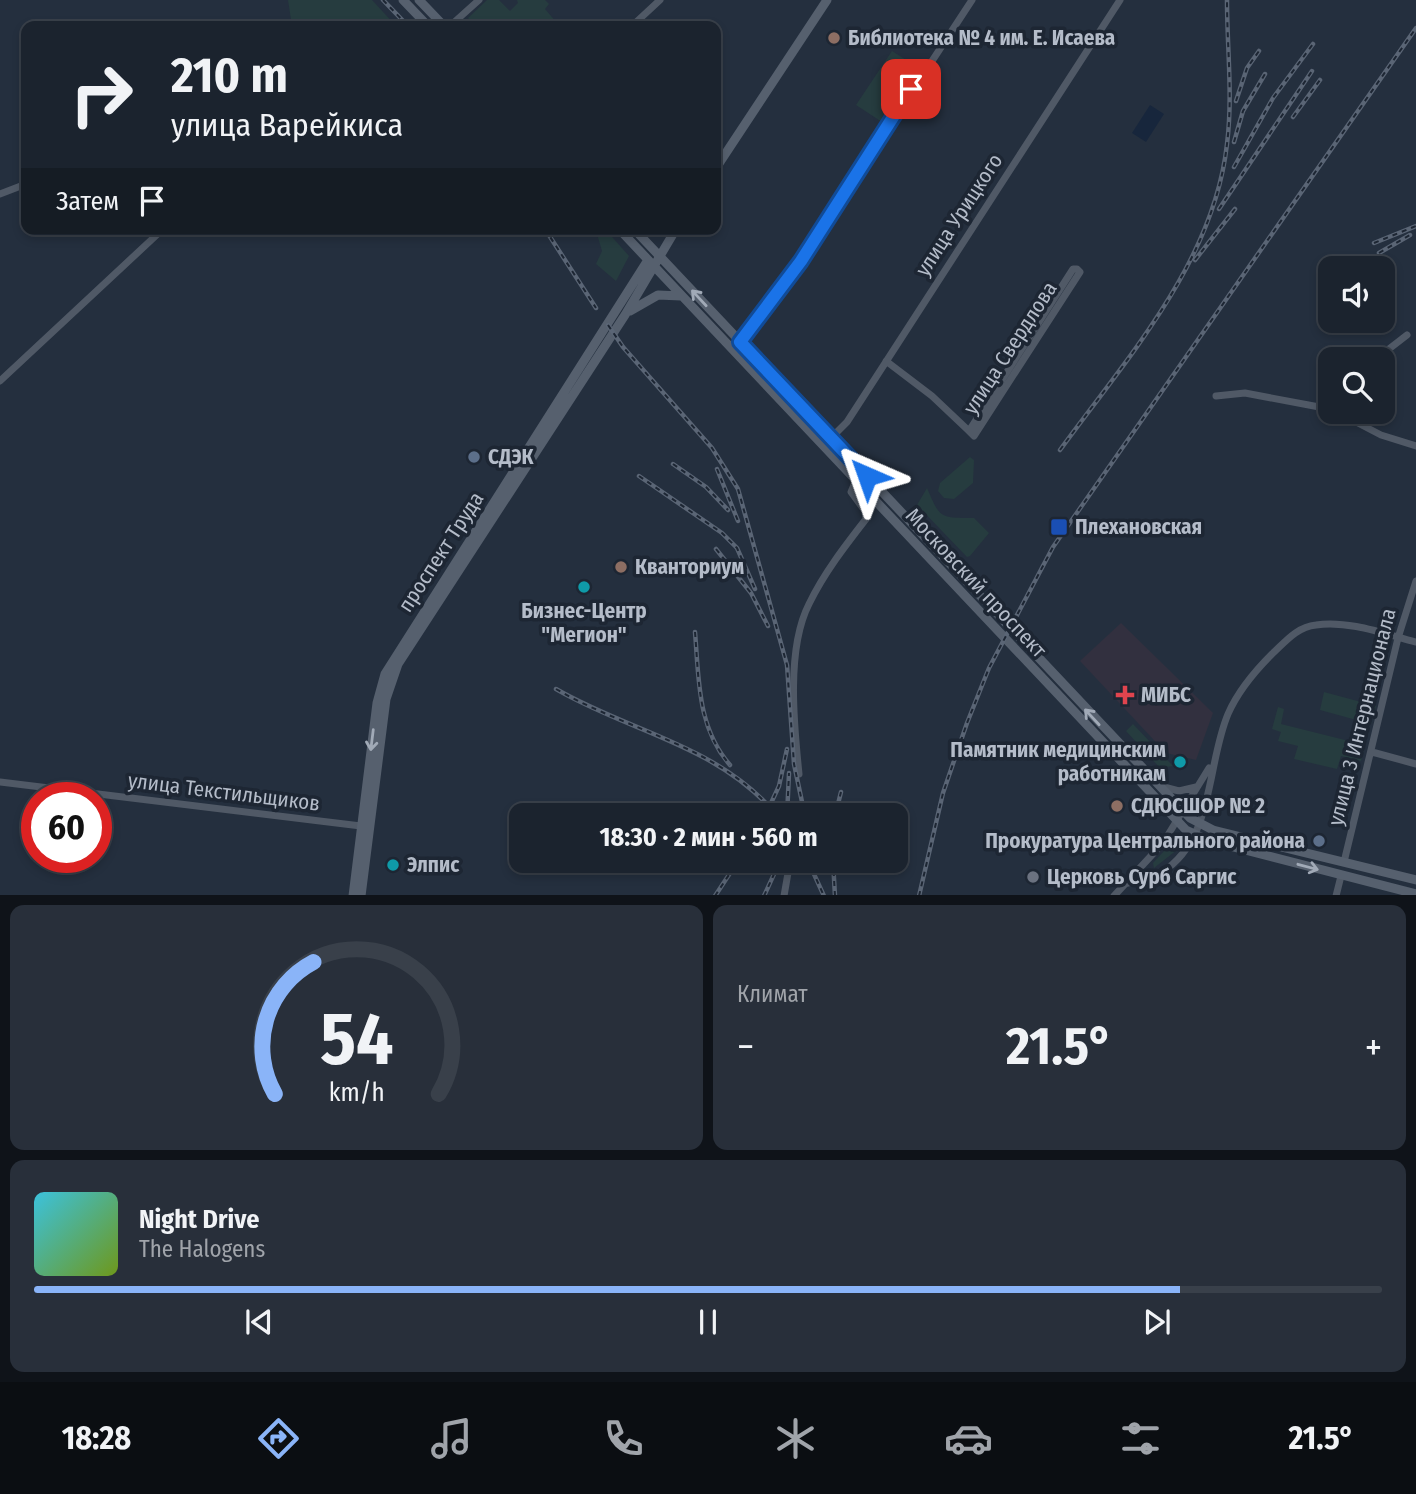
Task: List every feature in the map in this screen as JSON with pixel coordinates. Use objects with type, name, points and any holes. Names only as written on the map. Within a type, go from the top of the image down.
[{"type":"main road","points":[[403,0],[423,21]]},
{"type":"main road","points":[[419,0],[439,21]]},
{"type":"main road","points":[[721,160],[827,0]]},
{"type":"main road","name":"Московский проспект","points":[[625,235],[1176,820],[1195,835]]},
{"type":"main road","name":"Московский проспект","points":[[640,235],[1182,810],[1213,831],[1416,880]]},
{"type":"main road","points":[[651,263],[672,235]]},
{"type":"main road","name":"проспект Труда","points":[[361,895],[380,691],[393,660],[625,315],[651,263]]},
{"type":"main road","name":"проспект Труда","points":[[435,601],[651,263]]},
{"type":"main road","points":[[625,315],[638,304],[658,295],[683,297]]},
{"type":"main road","name":"проспект Труда","points":[[353,895],[366,826]]},
{"type":"main road","points":[[1195,835],[1416,894]]},
{"type":"street","points":[[456,21],[479,0]]},
{"type":"street","points":[[637,21],[660,0]]},
{"type":"street","points":[[740,342],[801,261],[972,0]]},
{"type":"street","name":"улица Урицкого","points":[[823,445],[847,422],[1120,0]]},
{"type":"street","points":[[0,194],[21,186]]},
{"type":"street","points":[[0,381],[157,235]]},
{"type":"street","name":"улица Свердлова","points":[[1073,269],[1077,269],[1080,272],[972,433],[1073,269]]},
{"type":"street","points":[[1392,347],[1407,335]]},
{"type":"street","points":[[886,361],[932,396],[972,433]]},
{"type":"street","points":[[1216,396],[1245,393],[1318,407]]},
{"type":"street","points":[[1360,424],[1381,435],[1416,446]]},
{"type":"street","points":[[799,774],[794,663],[798,642],[808,604],[839,553],[866,519],[865,512],[851,492],[856,480]]},
{"type":"street","name":"улица 3 Интернационала","points":[[1344,862],[1398,638],[1416,581]]},
{"type":"street","points":[[1125,884],[1161,873],[1188,848],[1200,824],[1213,763],[1228,714],[1244,686],[1287,639],[1302,628],[1342,625],[1416,642]]},
{"type":"street","points":[[1371,752],[1416,764]]},
{"type":"street","points":[[1114,895],[1163,843],[1213,763]]},
{"type":"street","name":"улица Текстильщиков","points":[[0,782],[366,826]]},
{"type":"street","points":[[1156,784],[1179,790],[1197,787]]},
{"type":"street","points":[[1197,787],[1207,796]]},
{"type":"street","points":[[1148,860],[1149,870],[1161,873]]},
{"type":"street","points":[[784,895],[788,873]]},
{"type":"street","points":[[1336,895],[1341,876]]},
{"type":"shaded area","points":[[1121,623],[1213,713],[1196,760],[1166,753],[1080,661]]},
{"type":"green space","points":[[288,0],[372,0],[391,21],[291,21]]},
{"type":"green space","points":[[487,0],[499,0],[510,11],[518,3],[517,0],[545,0],[549,4],[545,9],[555,21],[471,21],[468,18]]},
{"type":"green space","points":[[892,51],[914,65],[895,94],[899,97],[882,122],[856,105]]},
{"type":"green space","points":[[597,235],[610,235],[629,256],[616,281],[596,264],[602,251]]},
{"type":"green space","points":[[970,457],[974,460],[973,483],[954,499],[944,498],[938,491],[940,483]]},
{"type":"green space","points":[[927,488],[942,514],[954,518],[974,518],[989,533],[970,556],[967,557],[917,505]]},
{"type":"green space","points":[[1324,692],[1376,706],[1371,724],[1320,710]]},
{"type":"green space","points":[[1278,707],[1284,709],[1281,724],[1365,745],[1361,761],[1341,756],[1337,769],[1294,759],[1298,746],[1278,741],[1281,732],[1272,729]]},
{"type":"green space","points":[[1133,724],[1173,766],[1160,768],[1126,731]]},
{"type":"green space","points":[[1176,838],[1183,840],[1182,846],[1154,868],[1153,863]]},
{"type":"water","points":[[1150,105],[1164,114],[1146,142],[1132,133]]},
{"type":"railway","points":[[383,0],[403,21]]},
{"type":"railway","points":[[1060,450],[1164,307],[1205,229],[1219,187],[1229,126],[1227,0]]},
{"type":"railway","points":[[919,895],[943,793],[967,723],[989,668],[1053,547],[1416,28]]},
{"type":"railway","points":[[1234,167],[1273,98],[1313,44]]},
{"type":"railway","points":[[1236,101],[1247,68],[1259,51]]},
{"type":"railway","points":[[1219,209],[1312,71]]},
{"type":"railway","points":[[1234,142],[1243,111],[1265,74]]},
{"type":"railway","points":[[1293,117],[1320,80]]},
{"type":"railway","points":[[1195,260],[1235,209]]},
{"type":"railway","points":[[1374,243],[1416,226]]},
{"type":"railway","points":[[549,235],[596,308]]},
{"type":"railway","points":[[1379,253],[1410,235]]},
{"type":"railway","points":[[608,325],[623,347],[712,448],[738,489],[787,665],[794,764],[802,803]]},
{"type":"railway","points":[[673,464],[706,487],[728,510]]},
{"type":"railway","points":[[717,469],[738,521]]},
{"type":"railway","points":[[639,476],[722,533],[737,548],[755,589]]},
{"type":"railway","points":[[716,549],[751,593],[768,626]]},
{"type":"railway","points":[[695,632],[705,719],[719,750],[730,765]]},
{"type":"railway","points":[[556,689],[700,755],[727,771],[765,803]]},
{"type":"railway","points":[[771,803],[779,786],[787,749]]},
{"type":"railway","points":[[788,803],[789,773]]},
{"type":"railway","points":[[838,803],[841,792]]},
{"type":"railway","points":[[716,895],[730,873]]},
{"type":"railway","points":[[764,895],[775,873]]},
{"type":"railway","points":[[813,873],[824,895]]},
{"type":"railway","points":[[834,873],[835,895]]},
{"type":"place","name":"Библиотека № 4 им. Е. Исаева","points":[[834,38]]},
{"type":"place","name":"СДЭК","points":[[474,457]]},
{"type":"place","name":"Плехановская","points":[[1059,527]]},
{"type":"place","name":"Кванториум","points":[[621,567]]},
{"type":"place","name":"Бизнес-Центр \"Мегион\"","points":[[584,587]]},
{"type":"place","name":"МИБС","points":[[1125,695]]},
{"type":"place","name":"Памятник медицинским работникам","points":[[1180,762]]},
{"type":"place","name":"СДЮСШОР № 2","points":[[1117,806]]},
{"type":"place","name":"Прокуратура Центрального района","points":[[1319,841]]},
{"type":"place","name":"Элпис","points":[[393,865]]},
{"type":"place","name":"Церковь Сурб Саргис","points":[[1033,877]]},
{"type":"route","points":[[867,476],[740,342],[801,261],[911,89]]}]
